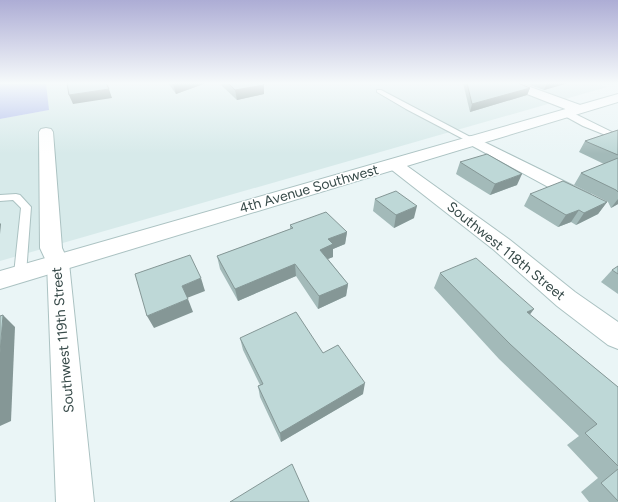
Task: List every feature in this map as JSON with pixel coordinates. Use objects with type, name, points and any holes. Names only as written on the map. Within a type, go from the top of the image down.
[{"type":"street","points":[[562,106],[572,111]]},
{"type":"street","name":"4th Avenue Southwest","points":[[0,280],[588,106]]},
{"type":"street","name":"Southwest 119th Street","points":[[46,132],[51,248],[58,263],[75,502]]},
{"type":"street","points":[[472,140],[600,207]]},
{"type":"street","name":"Southwest 118th Street","points":[[394,164],[502,245],[566,299],[618,337]]},
{"type":"lane","points":[[405,106],[472,140]]},
{"type":"lane","points":[[572,111],[618,138]]},
{"type":"lane","points":[[0,198],[16,197],[26,207],[20,274]]},
{"type":"shaded area","points":[[0,106],[49,106],[49,110],[0,119]]},
{"type":"shaded area","points":[[48,106],[539,106],[0,261],[0,119],[48,110]]},
{"type":"building","points":[[618,130],[618,155],[585,141]]},
{"type":"building","points":[[487,154],[522,174],[495,184],[460,162]]},
{"type":"building","points":[[618,158],[618,192],[581,173]]},
{"type":"building","points":[[563,181],[607,202],[584,213],[579,210],[566,215],[530,194]]},
{"type":"building","points":[[396,191],[417,206],[396,215],[375,199]]},
{"type":"building","points":[[326,212],[347,232],[328,239],[333,244],[320,250],[348,284],[319,296],[295,264],[235,289],[217,256],[293,228],[290,225]]},
{"type":"building","points":[[190,255],[201,278],[182,286],[188,299],[147,316],[135,274]]},
{"type":"building","points":[[476,258],[534,309],[527,312],[618,387],[618,466],[585,433],[597,424],[510,344],[440,273]]},
{"type":"building","points":[[618,266],[618,274],[612,270]]},
{"type":"building","points":[[296,312],[323,353],[338,345],[365,383],[280,433],[258,386],[263,384],[240,338]]},
{"type":"building","points":[[3,315],[0,353],[0,316]]},
{"type":"building","points":[[292,464],[309,502],[230,502]]},
{"type":"building","points":[[618,469],[618,501],[601,483]]}]
